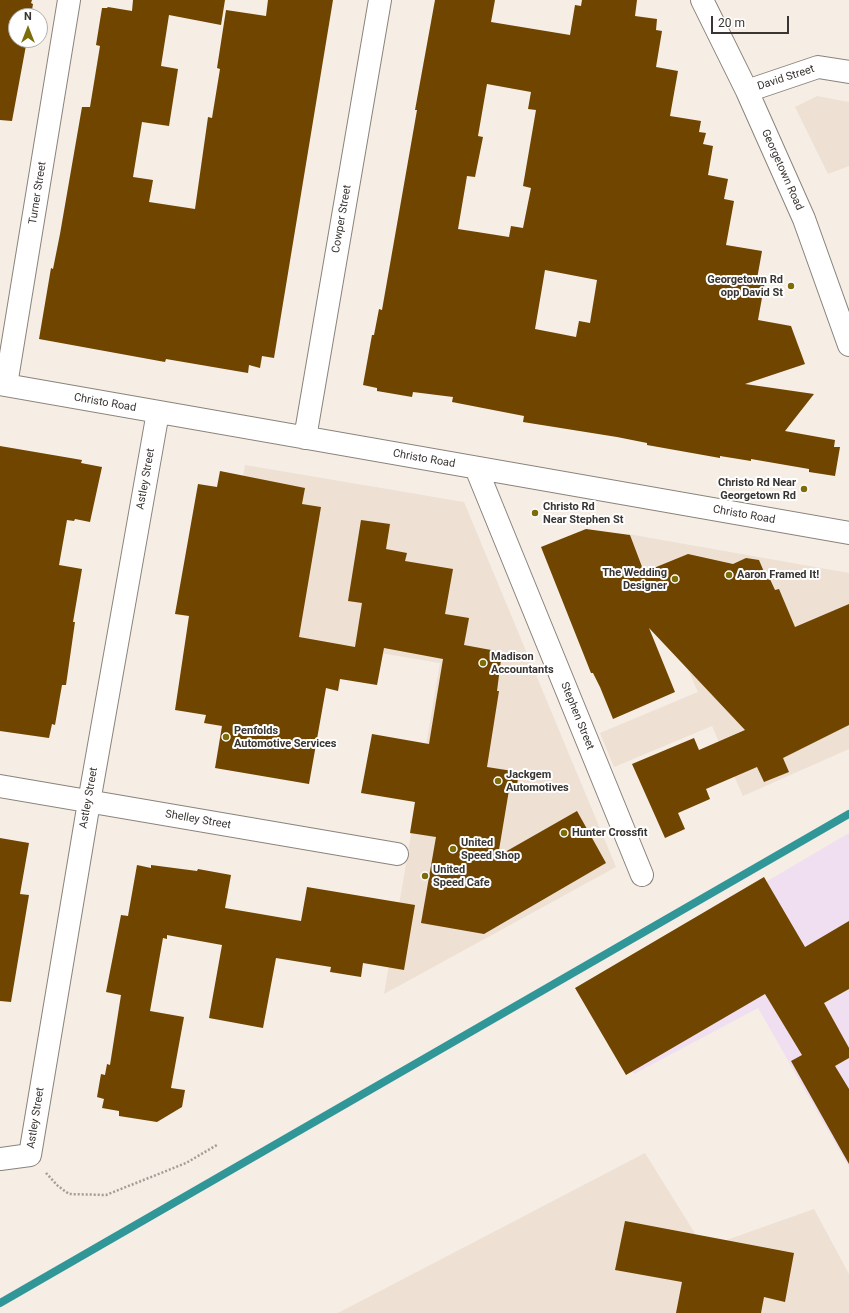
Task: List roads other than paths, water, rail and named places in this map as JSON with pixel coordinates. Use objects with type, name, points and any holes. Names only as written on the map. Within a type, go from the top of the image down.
[{"type":"street","name":"Turner Street","points":[[3,385],[69,0]]},
{"type":"street","name":"Cowper Street","points":[[305,438],[380,0]]},
{"type":"street","name":"Georgetown Road","points":[[702,0],[747,90],[804,219],[849,345]]},
{"type":"street","name":"David Street","points":[[747,90],[818,67],[849,72]]},
{"type":"street","name":"Christo Road","points":[[3,385],[849,533]]},
{"type":"street","name":"Astley Street","points":[[0,1160],[30,1155],[89,802],[158,412]]},
{"type":"street","name":"Stephen Street","points":[[476,468],[642,875]]},
{"type":"street","name":"Shelley Street","points":[[0,786],[397,854]]},
{"type":"waterway","points":[[0,1303],[849,814]]},
{"type":"place","name":"Georgetown Rd opp David St","points":[[791,286]]},
{"type":"place","name":"Christo Rd Near Georgetown Rd","points":[[804,489]]},
{"type":"place","name":"Christo Rd Near Stephen St","points":[[535,513]]},
{"type":"place","name":"Aaron Framed It!","points":[[729,575]]},
{"type":"place","name":"The Wedding Designer","points":[[675,579]]},
{"type":"place","name":"Madison Accountants","points":[[483,663]]},
{"type":"place","name":"Penfolds Automotive Services","points":[[226,737]]},
{"type":"place","name":"Jackgem Automotives","points":[[498,781]]},
{"type":"place","name":"Hunter Crossfit","points":[[564,833]]},
{"type":"place","name":"United Speed Shop","points":[[453,849]]},
{"type":"place","name":"United Speed Cafe","points":[[425,876]]}]
